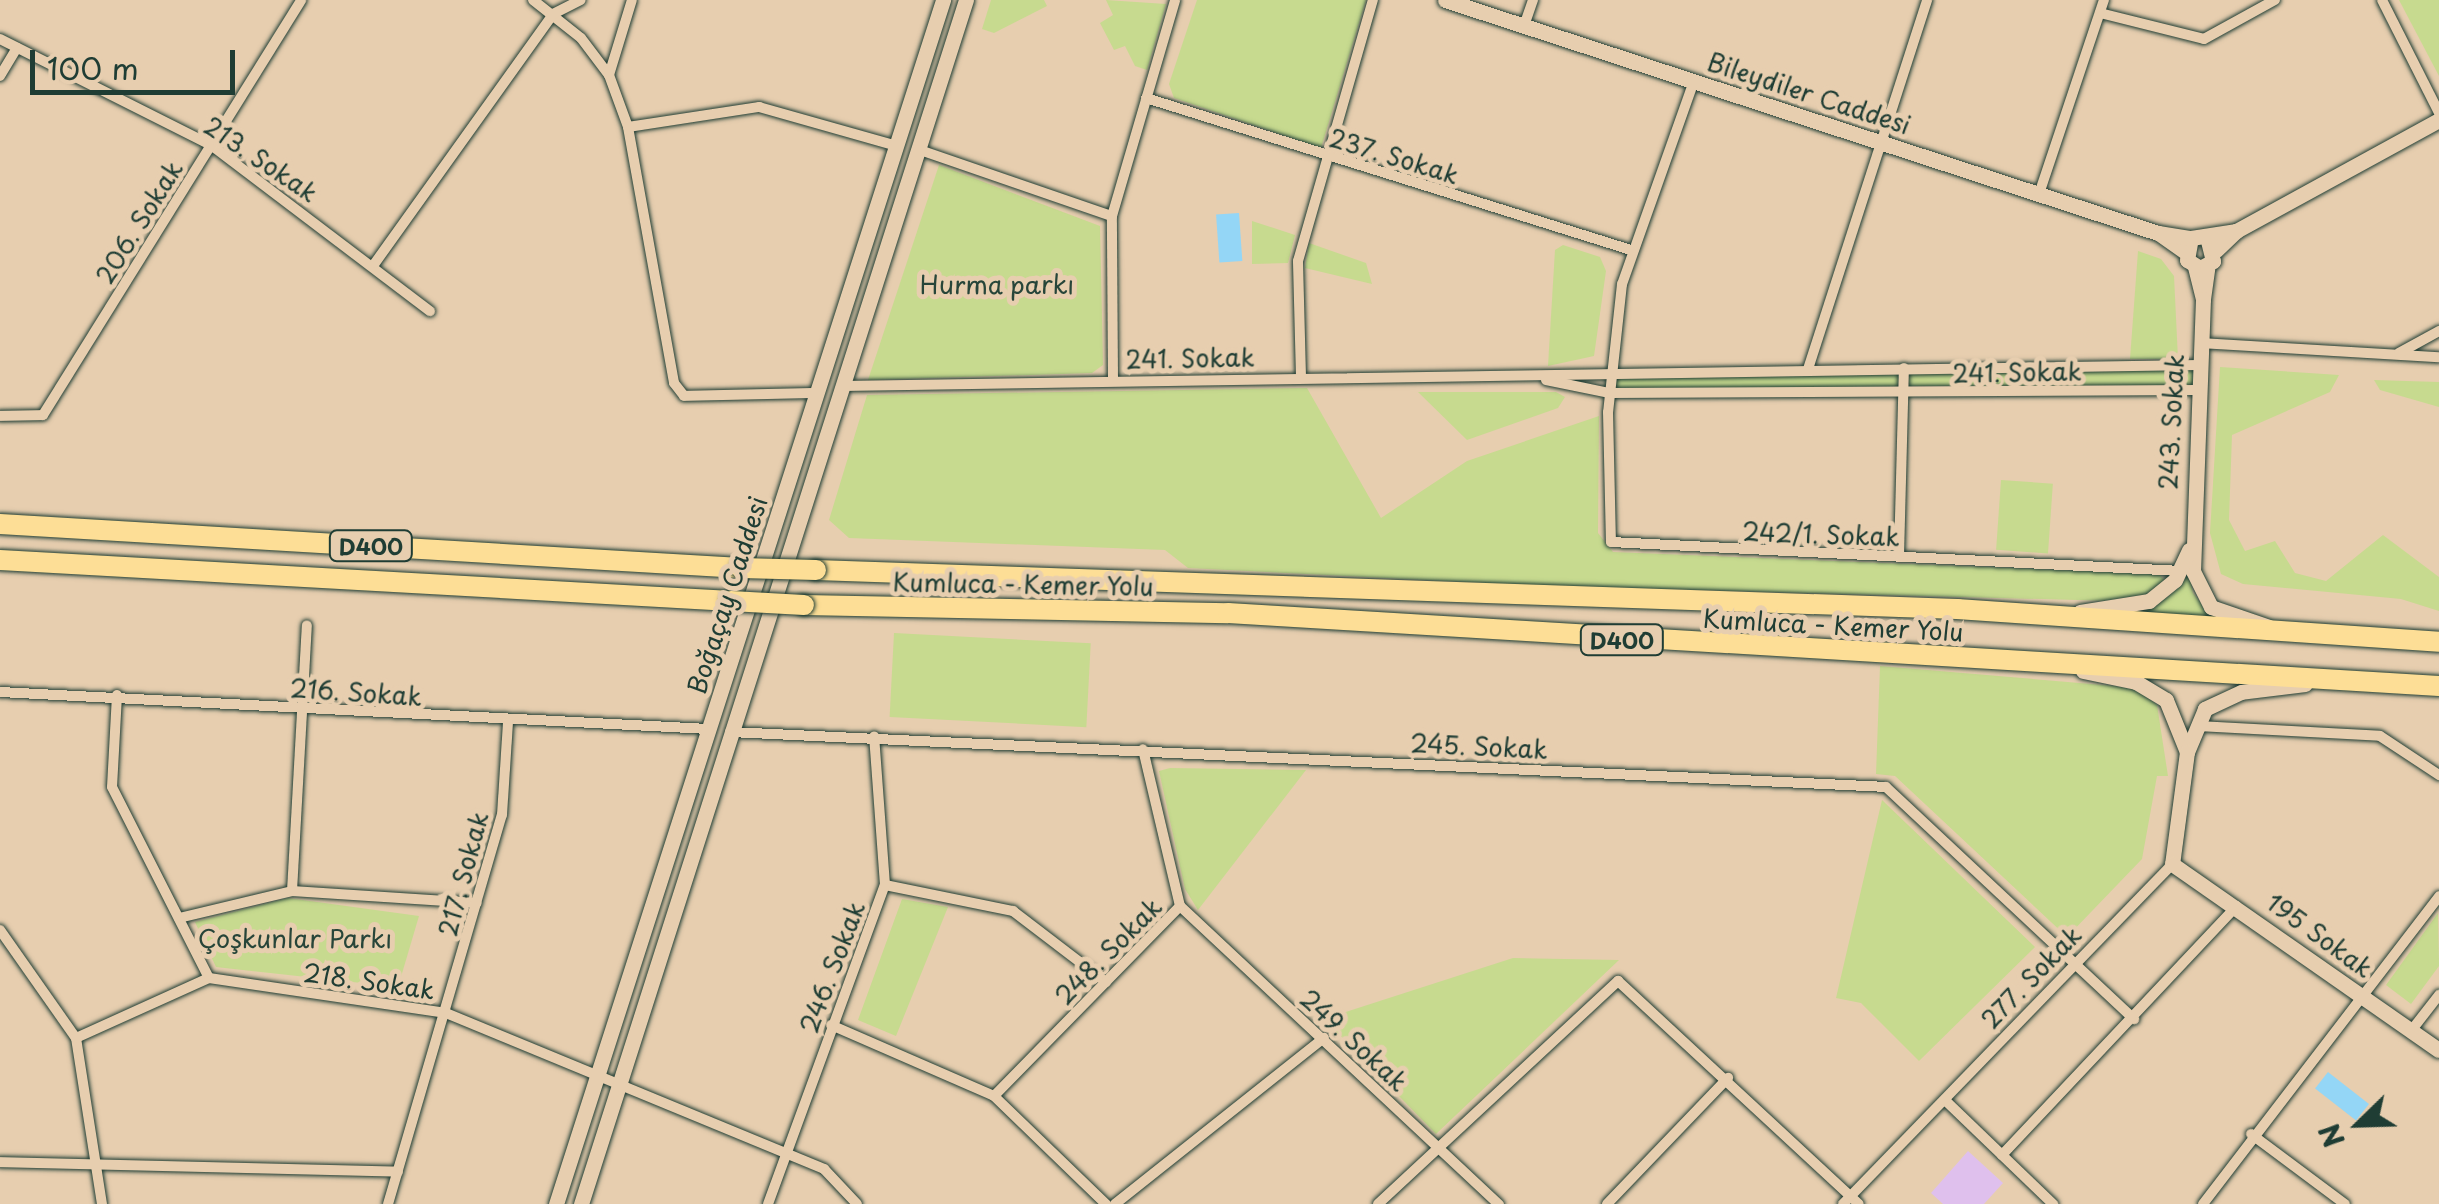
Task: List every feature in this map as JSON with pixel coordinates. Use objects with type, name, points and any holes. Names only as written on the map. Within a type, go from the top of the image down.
[{"type":"highway","name":"Kumluca - Kemer Yolu","points":[[0,524],[742,568],[2069,616],[2439,642]]},
{"type":"highway","name":"Kumluca - Kemer Yolu","points":[[0,560],[804,605],[1228,613],[2439,686]]},
{"type":"main road","name":"Boğaçay Caddesi","points":[[556,1204],[944,0]]},
{"type":"main road","name":"Boğaçay Caddesi","points":[[581,1204],[966,0]]},
{"type":"main road","name":"Bileydiler Caddesi","points":[[1445,0],[2158,233],[2200,251]]},
{"type":"main road","points":[[2200,251],[2439,117]]},
{"type":"main road","name":"243. Sokak","points":[[2190,546],[2203,299],[2200,251]]},
{"type":"main road","points":[[2069,616],[2150,601],[2180,571],[2190,546]]},
{"type":"main road","points":[[2190,546],[2206,602],[2271,628]]},
{"type":"main road","points":[[2050,660],[2152,690],[2174,712],[2186,752]]},
{"type":"main road","points":[[2172,864],[2186,752],[2206,709],[2226,696],[2328,679]]},
{"type":"main road","name":"195 Sokak","points":[[2172,864],[2439,1050]]},
{"type":"street","name":"206. Sokak","points":[[0,416],[43,415],[301,0]]},
{"type":"street","points":[[533,0],[553,14],[608,75],[628,127],[674,383],[684,396],[818,393]]},
{"type":"street","points":[[375,264],[553,14],[581,0]]},
{"type":"street","points":[[608,75],[632,0]]},
{"type":"street","points":[[1114,379],[1112,216],[1175,0]]},
{"type":"street","points":[[1301,377],[1295,282],[1324,156],[1374,0]]},
{"type":"street","points":[[1524,26],[1534,0]]},
{"type":"street","points":[[1808,369],[1927,0]]},
{"type":"street","points":[[2039,194],[2104,0]]},
{"type":"street","points":[[2100,13],[2204,39],[2275,0]]},
{"type":"street","points":[[2382,0],[2439,117]]},
{"type":"street","name":"213. Sokak","points":[[0,39],[211,144],[375,264],[430,311]]},
{"type":"street","points":[[0,76],[17,48]]},
{"type":"street","points":[[1610,393],[1630,250],[1694,80]]},
{"type":"street","name":"237. Sokak","points":[[1146,98],[1630,250]]},
{"type":"street","points":[[628,127],[758,107],[897,146]]},
{"type":"street","points":[[917,149],[1112,216]]},
{"type":"street","points":[[2398,354],[2439,332]]},
{"type":"street","points":[[2200,343],[2439,357]]},
{"type":"street","name":"241. Sokak","points":[[842,386],[1114,379],[1538,378],[1612,371],[2199,365]]},
{"type":"street","points":[[1899,556],[1904,368]]},
{"type":"street","name":"241. Sokak","points":[[1538,378],[1610,393],[2198,390]]},
{"type":"street","name":"242/1. Sokak","points":[[1610,393],[1606,524],[1617,547],[1899,556],[2180,571]]},
{"type":"street","points":[[292,891],[306,709],[308,624]]},
{"type":"street","name":"216. Sokak","points":[[0,692],[116,695],[508,723],[709,730]]},
{"type":"street","points":[[76,1038],[209,978],[112,787],[116,695]]},
{"type":"street","name":"217. Sokak","points":[[388,1204],[502,815],[508,723]]},
{"type":"street","points":[[2198,726],[2380,736],[2439,775]]},
{"type":"street","name":"245. Sokak","points":[[729,732],[1886,787],[2134,1020]]},
{"type":"street","name":"246. Sokak","points":[[768,1204],[885,885],[874,736]]},
{"type":"street","name":"248. Sokak","points":[[994,1096],[1180,906],[1143,749]]},
{"type":"street","name":"277. Sokak","points":[[1851,1202],[2172,864]]},
{"type":"street","points":[[885,885],[1014,911],[1106,982]]},
{"type":"street","points":[[179,918],[292,891],[477,903]]},
{"type":"street","points":[[2204,1204],[2251,1134],[2439,896]]},
{"type":"street","name":"249. Sokak","points":[[1180,906],[1499,1204]]},
{"type":"street","points":[[2002,1155],[2134,1020],[2236,906]]},
{"type":"street","points":[[0,930],[76,1038],[102,1204]]},
{"type":"street","name":"218. Sokak","points":[[209,978],[446,1013],[824,1170],[858,1204]]},
{"type":"street","points":[[1378,1204],[1618,981],[1728,1078],[1851,1202]]},
{"type":"street","points":[[2412,1030],[2439,995]]},
{"type":"street","points":[[831,1025],[994,1096],[1106,1204]]},
{"type":"street","points":[[1116,1204],[1324,1038]]},
{"type":"street","points":[[1607,1204],[1728,1078]]},
{"type":"street","points":[[1946,1100],[2053,1204]]},
{"type":"street","points":[[2251,1134],[2344,1204]]},
{"type":"street","points":[[0,1162],[398,1172]]},
{"type":"green space","points":[[991,0],[1044,0],[1047,6],[994,33],[982,29]]},
{"type":"green space","points":[[1106,0],[1166,4],[1147,70],[1135,66],[1125,46],[1114,50],[1100,23],[1113,15]]},
{"type":"green space","points":[[1197,0],[1366,0],[1321,148],[1174,98],[1169,84]]},
{"type":"green space","points":[[2399,0],[2439,0],[2439,76]]},
{"type":"green space","name":"Hurma parkı","points":[[939,165],[1100,226],[1103,365],[1092,373],[868,380]]},
{"type":"green space","points":[[1252,221],[1295,235],[1288,263],[1252,264]]},
{"type":"green space","points":[[1309,243],[1366,263],[1372,284],[1305,268]]},
{"type":"green space","points":[[1563,245],[1600,257],[1606,271],[1594,356],[1548,366],[1555,250]]},
{"type":"green space","points":[[2138,251],[2161,259],[2174,276],[2178,359],[2130,359]]},
{"type":"green space","points":[[2220,367],[2339,375],[2330,392],[2232,435],[2229,520],[2245,551],[2275,541],[2295,573],[2326,581],[2383,535],[2439,577],[2439,611],[2401,599],[2243,584],[2221,574],[2210,533]]},
{"type":"green space","points":[[1909,369],[2194,369],[2194,386],[1909,386]]},
{"type":"green space","points":[[1614,372],[1899,372],[1899,388],[1614,388]]},
{"type":"green space","points":[[2374,380],[2439,382],[2439,407],[2380,390]]},
{"type":"green space","points":[[1307,388],[1381,518],[1467,461],[1599,416],[1598,533],[1613,552],[2159,574],[2165,581],[2150,594],[2114,601],[1545,586],[1188,568],[1165,550],[849,538],[829,520],[867,395]]},
{"type":"green space","points":[[1418,392],[1556,392],[1565,397],[1558,408],[1467,440]]},
{"type":"green space","points":[[2001,480],[2053,484],[2048,553],[1996,550]]},
{"type":"green space","points":[[2188,567],[2193,593],[2213,618],[2139,614],[2169,596]]},
{"type":"green space","points":[[894,633],[1091,643],[1086,727],[890,717]]},
{"type":"green space","points":[[1880,666],[2137,689],[2157,705],[2168,776],[2157,776],[2142,859],[2067,937],[1895,776],[1876,774]]},
{"type":"green space","points":[[1306,770],[1198,910],[1185,889],[1159,771]]},
{"type":"green space","points":[[1882,800],[2035,947],[1919,1061],[1861,1003],[1836,998]]},
{"type":"green space","name":"Çoşkunlar Parkı","points":[[288,898],[419,916],[398,987],[216,967],[195,922]]},
{"type":"green space","points":[[902,899],[948,907],[896,1036],[858,1020]]},
{"type":"green space","points":[[2438,913],[2439,966],[2411,1004],[2386,985]]},
{"type":"green space","points":[[1513,958],[1619,960],[1436,1134],[1324,1019]]},
{"type":"water","points":[[1239,213],[1242,261],[1219,262],[1216,215]]},
{"type":"water","points":[[2328,1072],[2369,1104],[2356,1121],[2315,1089]]},
{"type":"building","points":[[1968,1151],[2003,1183],[1984,1204],[1943,1204],[1931,1193]]}]
